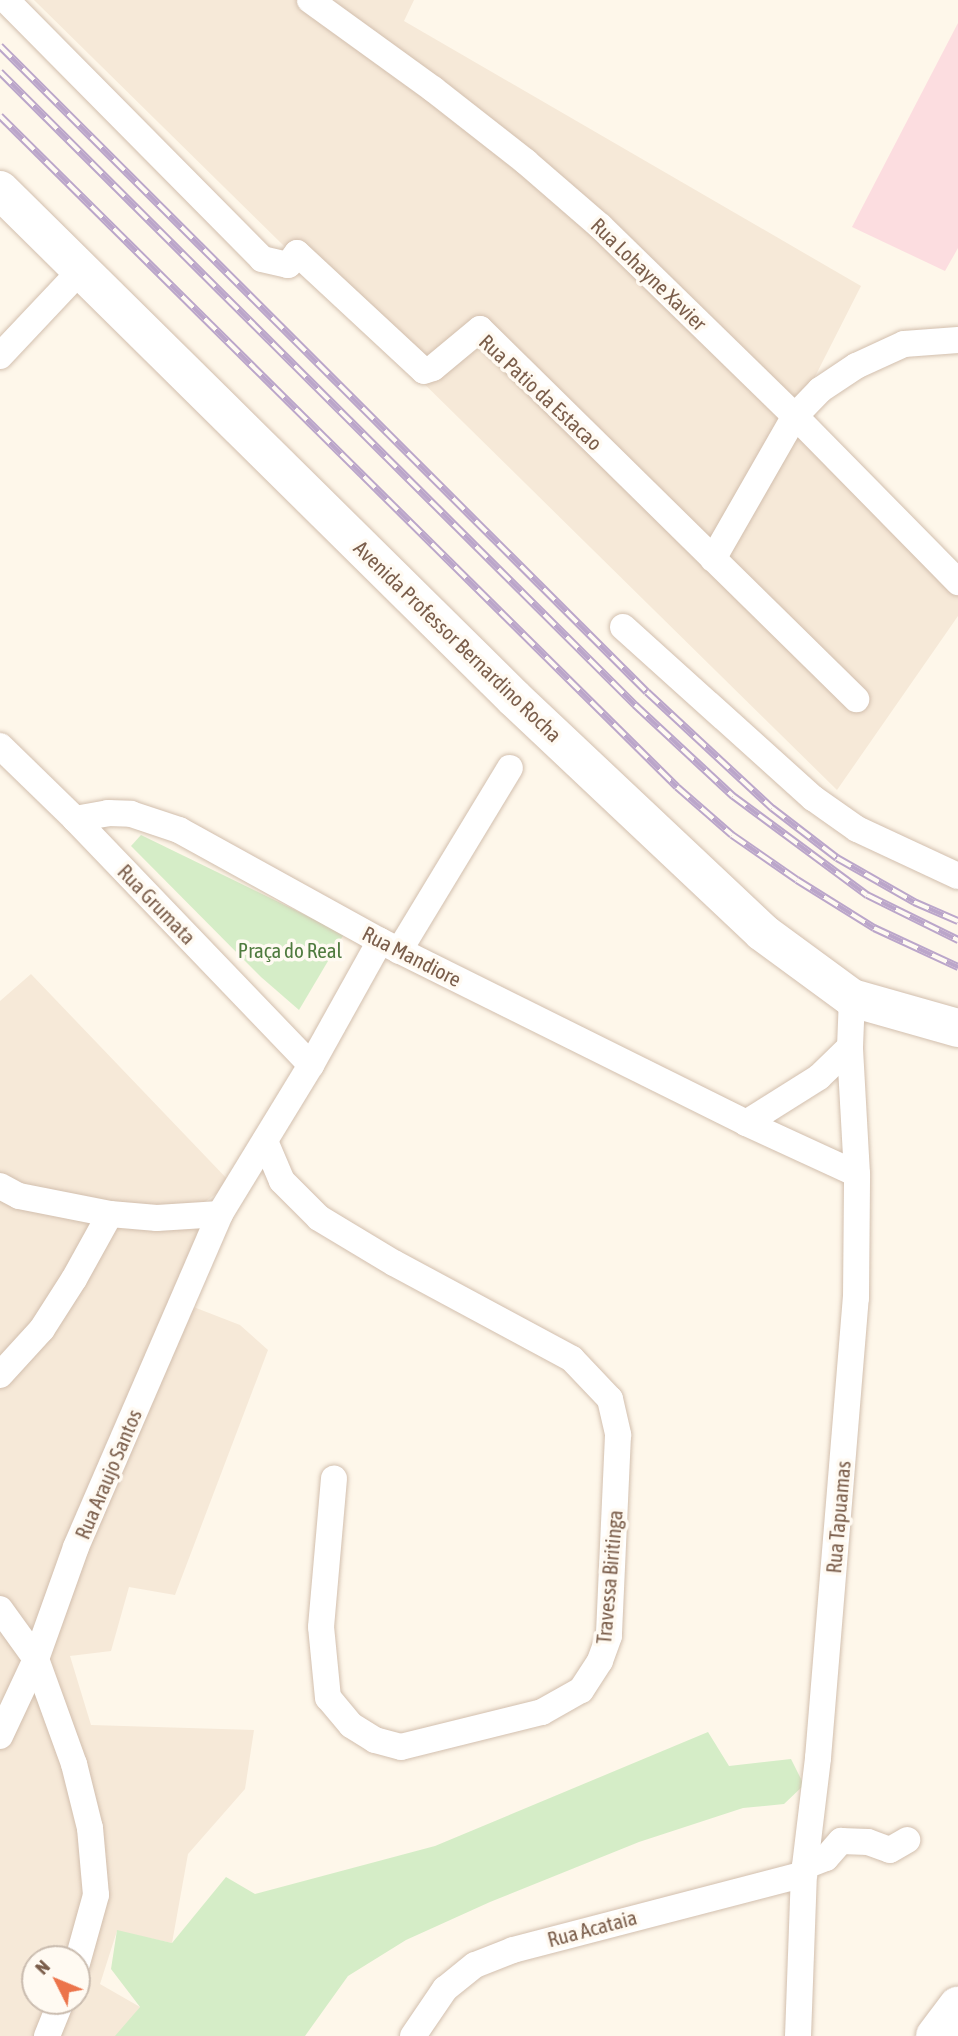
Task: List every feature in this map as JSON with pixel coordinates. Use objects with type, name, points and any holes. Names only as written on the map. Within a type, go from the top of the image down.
[{"type":"main road","name":"Avenida Professor Bernardino Rocha","points":[[0,190],[514,698],[762,932],[852,998],[958,1028]]},
{"type":"street","name":"Rua Patio da Estacao","points":[[6,0],[262,259],[288,265],[297,253],[424,370],[432,368],[480,329],[856,699]]},
{"type":"street","name":"Rua Lohayne Xavier","points":[[310,0],[422,81],[526,162],[600,226],[795,416],[958,582]]},
{"type":"street","points":[[0,356],[81,270]]},
{"type":"street","points":[[713,559],[795,416],[820,390],[856,366],[904,344],[958,340]]},
{"type":"street","points":[[623,627],[813,798],[857,829],[958,876]]},
{"type":"street","name":"Rua Grumata","points":[[0,746],[75,819],[312,1065]]},
{"type":"street","name":"Rua Araujo Santos","points":[[0,1736],[36,1659],[76,1547],[220,1214],[312,1065],[510,768]]},
{"type":"street","name":"Rua Mandiore","points":[[75,819],[108,813],[131,814],[179,830],[390,946],[746,1123],[857,1174]]},
{"type":"street","name":"Rua Tapuamas","points":[[798,2036],[805,1870],[818,1758],[856,1298],[857,1174],[850,1047],[852,998]]},
{"type":"street","points":[[746,1123],[819,1077],[850,1047]]},
{"type":"street","name":"Travessa Biritinga","points":[[265,1141],[282,1181],[319,1218],[394,1263],[572,1359],[610,1399],[618,1435],[609,1636],[600,1661],[580,1690],[542,1712],[401,1747],[375,1740],[351,1725],[328,1698],[321,1627],[334,1479]]},
{"type":"street","points":[[0,1186],[19,1196],[110,1214],[157,1218],[220,1214]]},
{"type":"street","points":[[0,1376],[42,1329],[110,1214]]},
{"type":"street","points":[[0,1609],[36,1659],[74,1764],[90,1828],[96,1895],[82,1945]]},
{"type":"street","name":"Rua Acataia","points":[[413,2036],[445,1989],[475,1965],[513,1950],[805,1870],[827,1858],[841,1841],[888,1844]]},
{"type":"street","points":[[47,2036],[55,2015]]},
{"type":"shaded area","points":[[34,0],[414,0],[404,21],[861,286],[795,416],[958,582],[958,616],[837,790]]},
{"type":"shaded area","points":[[958,23],[958,248],[945,271],[852,227]]},
{"type":"shaded area","points":[[31,974],[231,1183],[195,1209],[202,1247],[191,1306],[240,1325],[268,1350],[175,1595],[129,1587],[111,1651],[70,1656],[91,1725],[254,1730],[245,1789],[188,1854],[172,1943],[117,1931],[100,1984],[140,2007],[118,2036],[0,2036],[0,1001]]},
{"type":"green space","name":"Praça do Real","points":[[141,835],[344,934],[299,1010],[261,977],[131,846]]},
{"type":"green space","points":[[708,1732],[729,1766],[791,1759],[804,1785],[784,1804],[743,1808],[639,1842],[490,1902],[406,1940],[348,1976],[305,2036],[115,2036],[140,2007],[111,1969],[117,1930],[172,1943],[226,1877],[255,1894],[435,1846]]},
{"type":"railway","points":[[0,46],[647,692],[772,808],[837,858],[914,902],[958,921]]},
{"type":"railway","points":[[0,72],[635,705],[733,796],[867,895],[958,940]]},
{"type":"railway","points":[[0,116],[677,787],[732,835],[797,880],[874,928],[958,967]]}]
